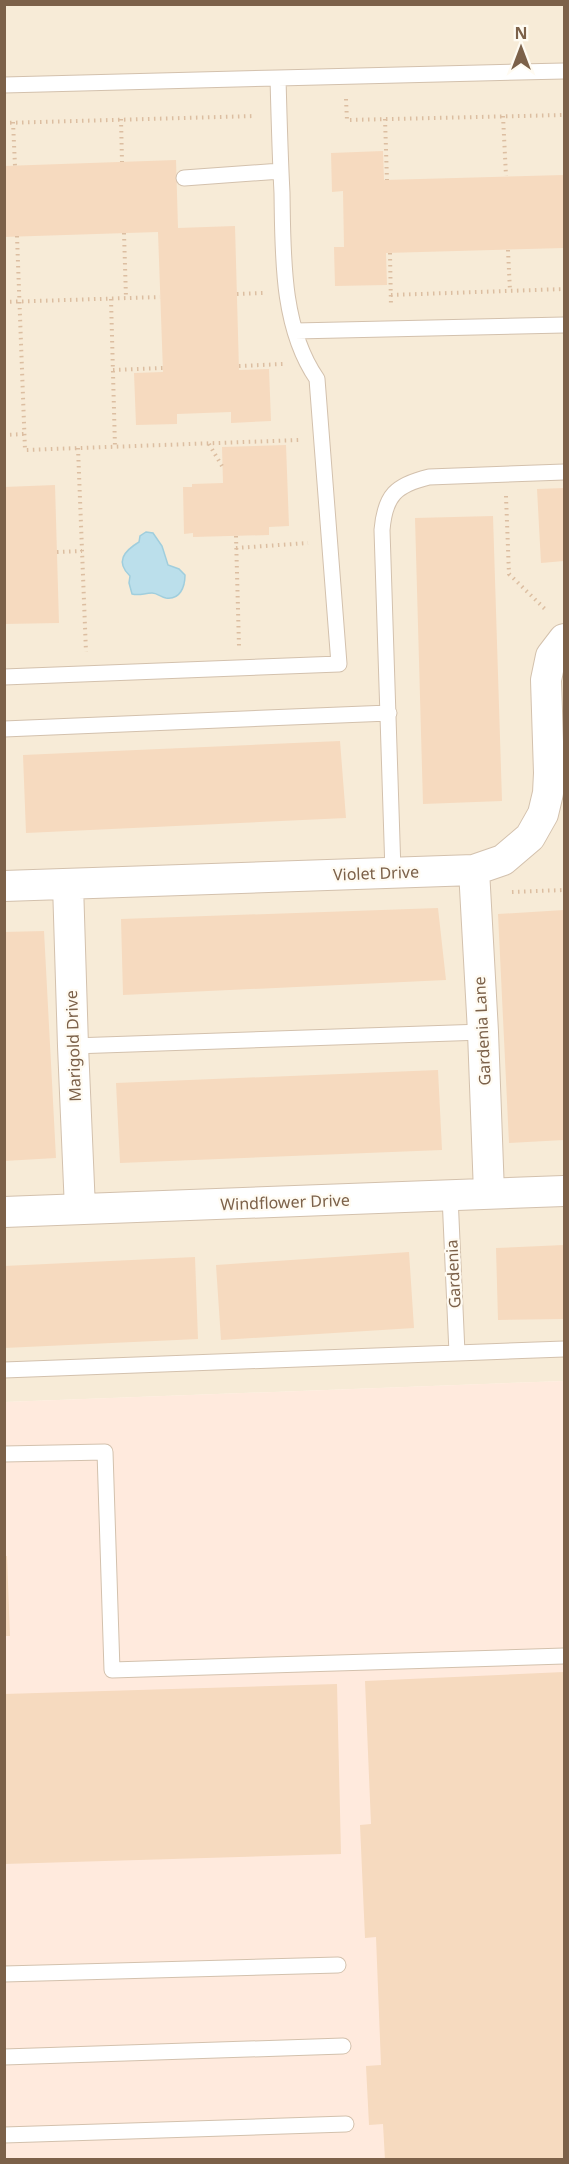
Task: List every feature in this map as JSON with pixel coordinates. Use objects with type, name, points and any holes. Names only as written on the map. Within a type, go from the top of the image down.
[{"type":"street","name":"Violet Drive","points":[[4,886],[474,870],[503,861],[530,837],[543,814],[548,794],[549,773],[546,680],[551,656],[564,639]]},
{"type":"street","name":"Gardenia Lane","points":[[474,870],[489,1193]]},
{"type":"street","name":"Marigold Drive","points":[[68,884],[80,1209]]},
{"type":"street","name":"Windflower Drive","points":[[4,1212],[564,1191]]},
{"type":"lane","points":[[4,85],[564,71]]},
{"type":"lane","points":[[4,677],[339,664],[317,379],[306,363],[295,331],[287,292],[278,78]]},
{"type":"lane","points":[[184,178],[281,171]]},
{"type":"lane","points":[[295,331],[564,325]]},
{"type":"lane","points":[[393,872],[381,530],[383,510],[393,494],[409,482],[429,477],[564,472]]},
{"type":"lane","points":[[4,729],[389,713]]},
{"type":"lane","points":[[73,1046],[483,1032]]},
{"type":"lane","name":"Gardenia","points":[[450,1196],[457,1353]]},
{"type":"lane","points":[[4,1370],[564,1349]]},
{"type":"lane","points":[[4,1454],[105,1452],[112,1670],[564,1656]]},
{"type":"lane","points":[[4,1974],[338,1965]]},
{"type":"lane","points":[[4,2057],[343,2046]]},
{"type":"lane","points":[[4,2135],[346,2124]]},
{"type":"path","points":[[345,77],[347,120],[564,114]]},
{"type":"path","points":[[4,123],[255,115],[260,133],[280,133]]},
{"type":"path","points":[[503,116],[506,176]]},
{"type":"path","points":[[121,119],[122,162]]},
{"type":"path","points":[[385,119],[387,180]]},
{"type":"path","points":[[13,122],[15,166]]},
{"type":"path","points":[[124,233],[126,298]]},
{"type":"path","points":[[17,236],[25,450],[322,439]]},
{"type":"path","points":[[508,250],[510,291]]},
{"type":"path","points":[[390,253],[391,328]]},
{"type":"path","points":[[391,295],[564,289]]},
{"type":"path","points":[[4,302],[160,297]]},
{"type":"path","points":[[111,299],[115,447]]},
{"type":"path","points":[[239,366],[306,363]]},
{"type":"path","points":[[113,370],[163,368]]},
{"type":"path","points":[[4,435],[24,434]]},
{"type":"path","points":[[208,443],[222,466]]},
{"type":"path","points":[[78,448],[86,674]]},
{"type":"path","points":[[506,494],[509,574],[548,611]]},
{"type":"path","points":[[236,536],[240,668]]},
{"type":"path","points":[[236,548],[330,542]]},
{"type":"path","points":[[57,552],[82,551]]},
{"type":"path","points":[[505,892],[564,890]]},
{"type":"shaded area","points":[[4,5],[564,5],[564,1381],[5,1402]]},
{"type":"shaded area","points":[[564,1381],[564,2159],[5,2159],[4,1402]]},
{"type":"water","points":[[146,532],[153,533],[162,546],[168,565],[179,569],[185,575],[183,588],[175,597],[166,598],[152,593],[132,594],[130,576],[125,571],[122,561],[129,549],[139,542],[140,536]]},
{"type":"building","points":[[383,151],[384,180],[564,175],[564,248],[386,253],[387,285],[335,286],[334,247],[344,247],[343,191],[332,192],[331,153]]},
{"type":"building","points":[[176,160],[178,228],[235,226],[239,370],[269,369],[271,421],[231,423],[231,412],[177,414],[177,424],[136,425],[134,373],[163,372],[158,232],[4,237],[4,166]]},
{"type":"building","points":[[286,445],[289,526],[269,527],[269,535],[193,537],[193,533],[184,534],[183,487],[192,487],[192,484],[223,483],[222,447]]},
{"type":"building","points":[[55,485],[59,623],[4,624],[4,487]]},
{"type":"building","points":[[564,488],[564,561],[541,563],[537,489]]},
{"type":"building","points":[[493,516],[502,801],[423,804],[415,518]]},
{"type":"building","points":[[340,741],[346,818],[26,833],[23,755]]},
{"type":"building","points":[[438,908],[446,980],[123,995],[121,919]]},
{"type":"building","points":[[564,910],[564,1140],[509,1143],[498,914]]},
{"type":"building","points":[[44,931],[56,1158],[4,1161],[4,932]]},
{"type":"building","points":[[438,1070],[442,1150],[120,1163],[116,1083]]},
{"type":"building","points":[[564,1245],[564,1319],[498,1320],[496,1248]]},
{"type":"building","points":[[409,1252],[414,1328],[221,1340],[216,1265]]},
{"type":"building","points":[[195,1257],[198,1339],[4,1348],[4,1266]]},
{"type":"building","points":[[4,1556],[7,1556],[10,1636],[4,1636]]},
{"type":"building","points":[[564,1672],[564,2160],[385,2160],[383,2124],[369,2125],[366,2066],[381,2065],[376,1937],[365,1938],[360,1825],[371,1824],[365,1681]]},
{"type":"building","points":[[337,1684],[341,1854],[4,1864],[4,1694]]}]
